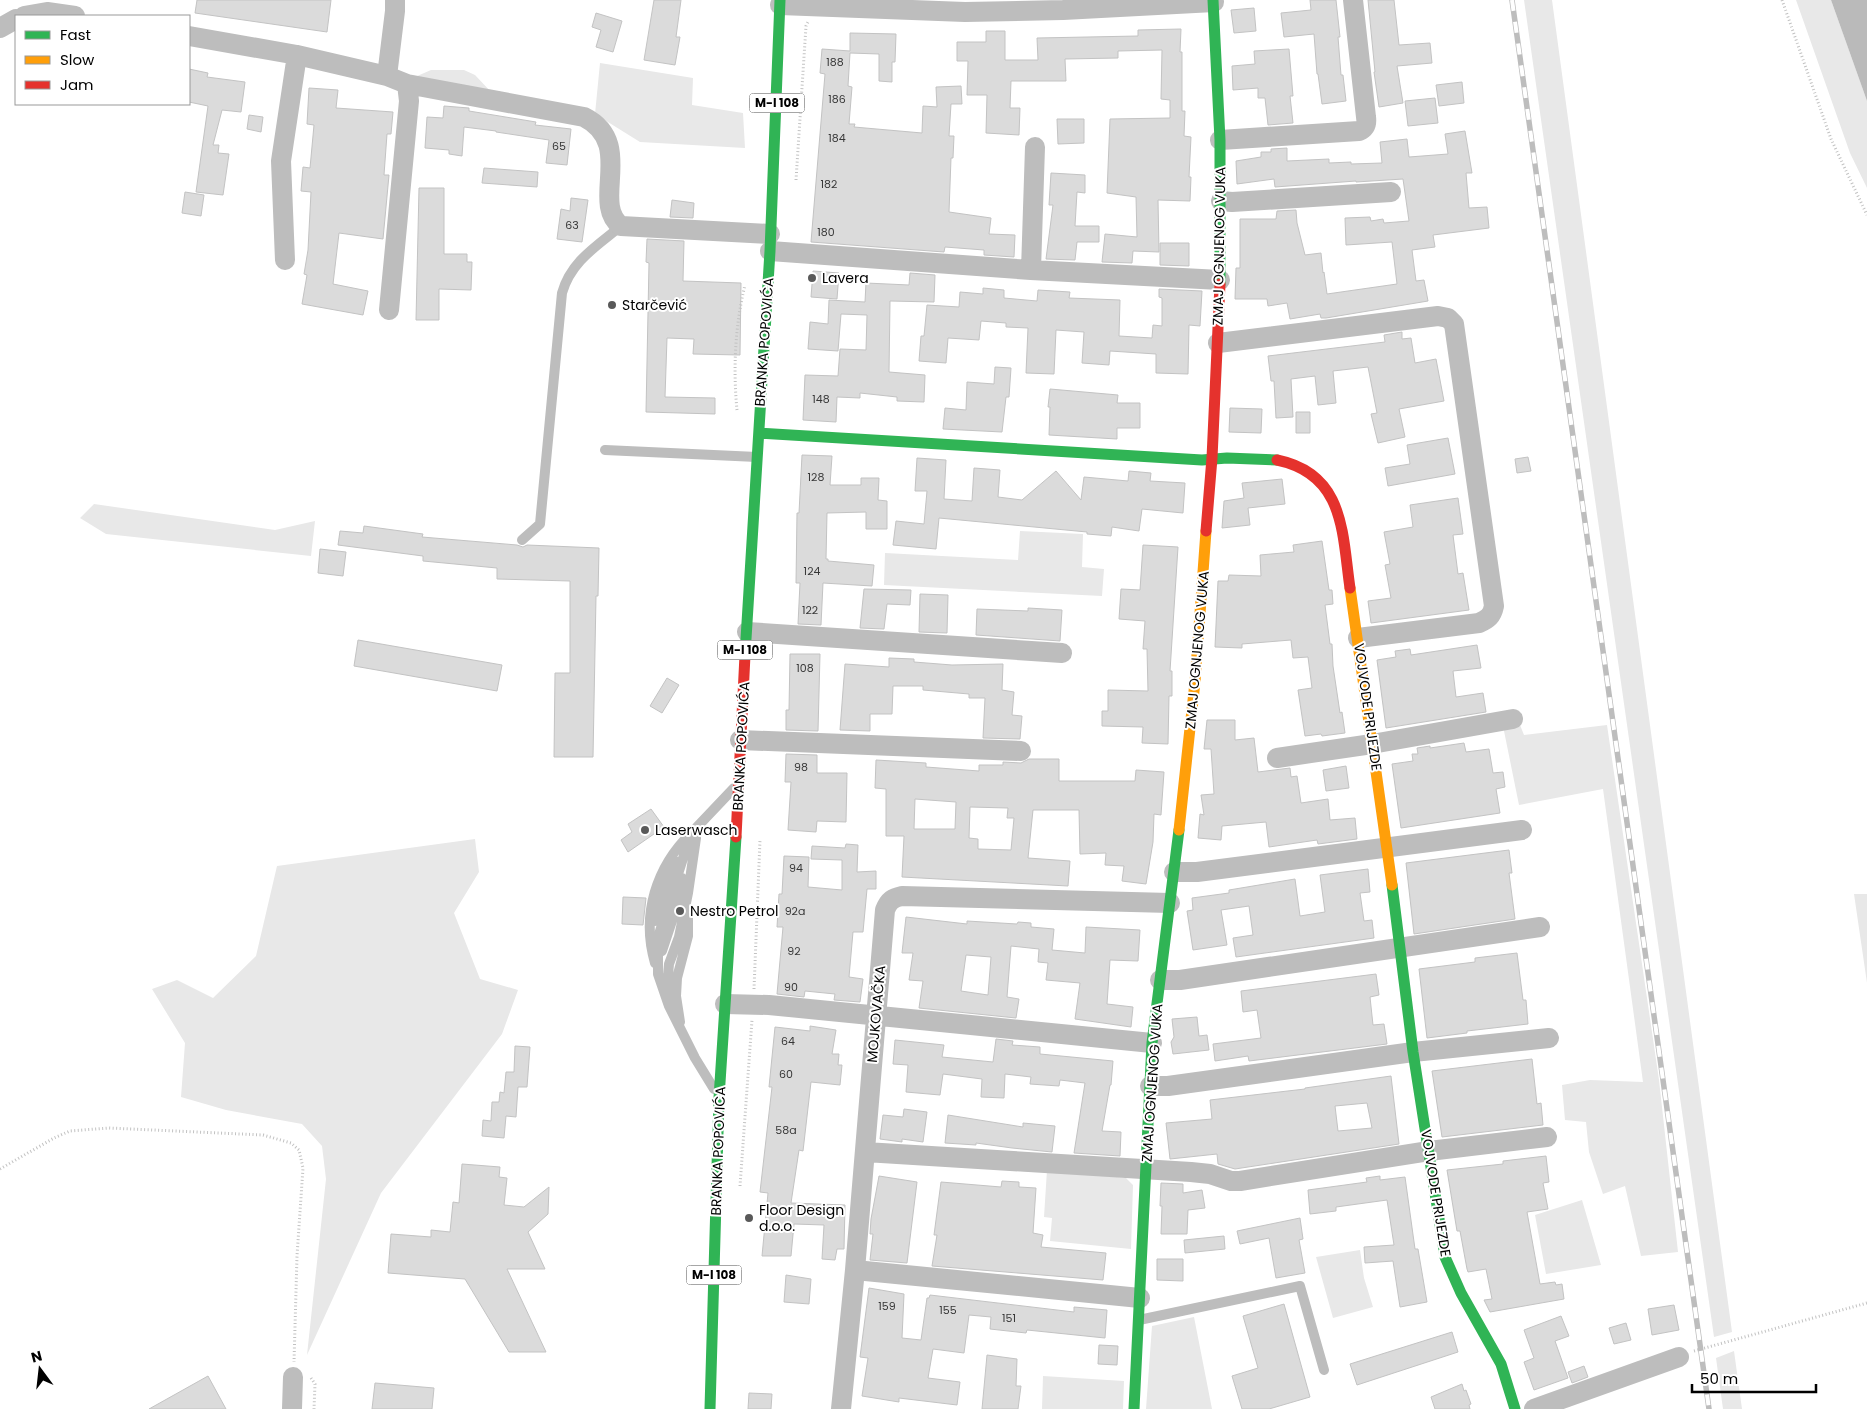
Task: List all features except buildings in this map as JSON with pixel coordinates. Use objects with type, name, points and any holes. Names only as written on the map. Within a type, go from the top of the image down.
[{"type":"street","points":[[387,76],[395,0]]},
{"type":"street","points":[[1220,140],[1359,131],[1365,127],[1366,117],[1353,0]]},
{"type":"street","points":[[780,2],[966,12],[1063,10],[1213,1]]},
{"type":"street","name":"ZMAJ OGNJENOG VUKA","points":[[1134,1409],[1152,1043],[1174,872],[1195,682],[1212,458],[1218,343],[1221,201],[1213,1]]},
{"type":"street","name":"BRANKA POPOVIĆA","points":[[710,1409],[719,1098],[740,780],[740,740],[770,242],[780,2]]},
{"type":"street","points":[[30,15],[47,12],[68,15]]},
{"type":"street","points":[[0,28],[15,20]]},
{"type":"street","points":[[190,36],[296,55],[387,76],[407,84],[584,117],[592,121],[604,135],[608,145],[611,158],[610,212],[614,221],[621,226],[1031,270],[1220,280]]},
{"type":"street","points":[[285,260],[281,161],[296,55]]},
{"type":"street","points":[[389,310],[409,101],[407,84]]},
{"type":"street","points":[[1031,270],[1035,147]]},
{"type":"street","points":[[1221,201],[1232,202],[1391,192]]},
{"type":"street","points":[[1218,343],[1438,316],[1448,318],[1454,324],[1494,606],[1490,617],[1478,623],[1358,638]]},
{"type":"street","name":"VOJVODE PRIJEZDE","points":[[759,433],[1198,460],[1224,457],[1277,460],[1302,469],[1323,484],[1336,505],[1340,516],[1388,848],[1413,1052],[1445,1257],[1450,1272],[1468,1308],[1501,1362],[1515,1409]]},
{"type":"street","points":[[747,632],[1062,653]]},
{"type":"street","points":[[1277,758],[1372,744],[1513,719]]},
{"type":"street","points":[[740,740],[1021,751]]},
{"type":"street","points":[[1174,872],[1197,872],[1522,830]]},
{"type":"street","name":"MOJKOVAČKA","points":[[841,1409],[856,1270],[885,910],[888,904],[897,897],[1170,903]]},
{"type":"street","points":[[1160,980],[1180,980],[1540,927]]},
{"type":"street","points":[[725,1004],[753,1003],[1152,1043]]},
{"type":"street","points":[[1150,1086],[1168,1086],[1413,1052],[1549,1038]]},
{"type":"street","points":[[865,1152],[1210,1174],[1231,1182],[1429,1152],[1547,1138]]},
{"type":"street","points":[[856,1270],[1140,1298]]},
{"type":"street","points":[[1534,1409],[1679,1357]]},
{"type":"street","points":[[292,1409],[293,1378]]},
{"type":"lane","points":[[522,540],[540,524],[562,293],[565,281],[571,270],[589,252],[621,226]]},
{"type":"lane","points":[[605,450],[757,458]]},
{"type":"lane","points":[[719,1098],[669,1006],[649,943],[649,923],[652,898],[661,872],[679,844],[720,804],[740,780]]},
{"type":"lane","points":[[682,1033],[670,993],[668,975],[669,964],[679,937],[688,893],[698,827]]},
{"type":"lane","points":[[658,974],[660,931],[685,852],[698,827]]},
{"type":"lane","points":[[1138,1320],[1300,1286],[1324,1370]]},
{"type":"path","points":[[1782,0],[1831,139],[1867,215]]},
{"type":"path","points":[[796,186],[806,26],[809,16]]},
{"type":"path","points":[[740,1187],[753,1003],[760,838]]},
{"type":"path","points":[[0,1169],[70,1131],[109,1128],[263,1135],[291,1143],[299,1150],[303,1168],[297,1256],[293,1378]]},
{"type":"path","points":[[1679,1357],[1867,1303]]},
{"type":"shaded area","points":[[1524,0],[1552,0],[1732,1332],[1714,1337]]},
{"type":"shaded area","points":[[1796,0],[1831,0],[1867,101],[1867,188],[1850,153]]},
{"type":"shaded area","points":[[1831,0],[1867,0],[1867,101]]},
{"type":"shaded area","points":[[600,63],[693,78],[692,105],[743,113],[745,148],[640,142],[595,114]]},
{"type":"shaded area","points":[[431,70],[464,70],[475,75],[492,93],[408,80]]},
{"type":"shaded area","points":[[94,504],[275,530],[315,521],[311,556],[106,534],[80,518]]},
{"type":"shaded area","points":[[1020,531],[1083,534],[1082,567],[1104,569],[1102,596],[884,585],[885,553],[1018,560]]},
{"type":"shaded area","points":[[1520,725],[1524,735],[1607,725],[1659,1080],[1678,1252],[1641,1256],[1625,1186],[1603,1194],[1589,1152],[1586,1122],[1565,1120],[1562,1085],[1590,1080],[1643,1082],[1603,789],[1519,805],[1503,726]]},
{"type":"shaded area","points":[[475,839],[479,872],[454,913],[480,979],[518,990],[502,1034],[381,1193],[307,1355],[326,1179],[322,1146],[302,1124],[226,1110],[181,1097],[185,1043],[152,989],[177,980],[213,998],[256,956],[277,866]]},
{"type":"shaded area","points":[[1854,894],[1867,894],[1867,983]]},
{"type":"shaded area","points":[[1047,1170],[1126,1178],[1133,1185],[1131,1249],[1050,1241],[1052,1218],[1044,1217]]},
{"type":"shaded area","points":[[1582,1200],[1601,1265],[1546,1274],[1535,1215]]},
{"type":"shaded area","points":[[1360,1250],[1364,1278],[1373,1307],[1333,1318],[1316,1257]]},
{"type":"shaded area","points":[[1194,1317],[1212,1409],[1146,1409],[1152,1326]]},
{"type":"shaded area","points":[[1734,1351],[1742,1409],[1723,1409],[1716,1358]]},
{"type":"shaded area","points":[[1043,1376],[1124,1381],[1123,1409],[1042,1409]]},
{"type":"railway","points":[[1512,0],[1709,1409]]},
{"type":"traffic: fast","points":[[745,655],[770,251],[780,0]]},
{"type":"traffic: fast","points":[[1213,0],[1220,140],[1220,284]]},
{"type":"traffic: fast","points":[[759,433],[1202,460],[1227,458],[1277,460]]},
{"type":"traffic: fast","points":[[1134,1409],[1152,1043],[1179,830]]},
{"type":"traffic: fast","points":[[710,1409],[719,1098],[736,837]]},
{"type":"traffic: fast","points":[[1392,885],[1413,1052],[1445,1257],[1461,1293],[1501,1364],[1515,1409]]},
{"type":"traffic: slow","points":[[1179,830],[1195,682],[1206,531]]},
{"type":"traffic: slow","points":[[1350,588],[1392,885]]},
{"type":"traffic: jam","points":[[1206,531],[1212,458],[1220,284]]},
{"type":"traffic: jam","points":[[1277,460],[1299,467],[1316,478],[1328,492],[1336,509],[1341,527],[1350,588]]},
{"type":"traffic: jam","points":[[736,837],[745,655]]},
{"type":"place","name":"Lavera","points":[[812,278]]},
{"type":"place","name":"Starčević","points":[[612,305]]},
{"type":"place","name":"Laserwasch","points":[[645,830]]},
{"type":"place","name":"Nestro Petrol","points":[[680,911]]},
{"type":"place","name":"Floor Design d.o.o.","points":[[749,1218]]}]
